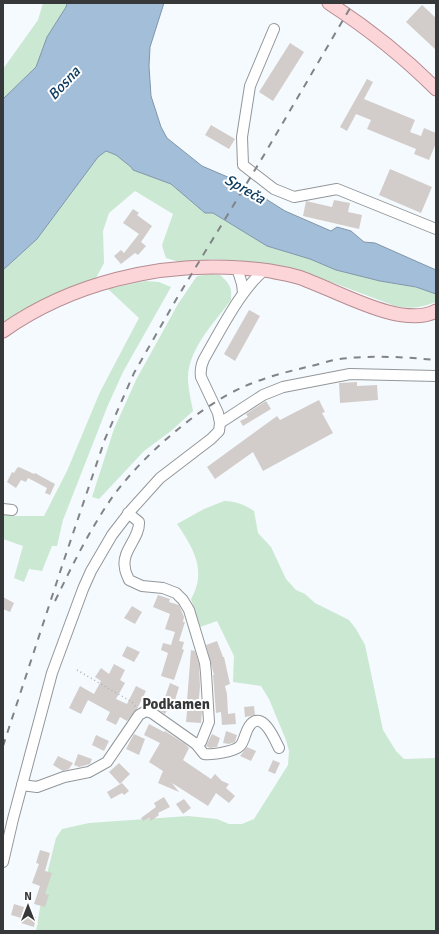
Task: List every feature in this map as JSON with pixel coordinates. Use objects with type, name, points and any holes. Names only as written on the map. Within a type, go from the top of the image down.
[{"type":"main road","points":[[329,3],[378,36],[436,89]]},
{"type":"main road","points":[[3,331],[46,306],[107,282],[170,269],[209,266],[265,270],[298,277],[373,307],[398,314],[418,316],[436,311]]},
{"type":"street","points":[[274,29],[250,86],[242,137],[243,165],[274,189],[294,197],[337,189],[436,229]]},
{"type":"street","points":[[237,268],[243,293]]},
{"type":"street","points":[[3,862],[52,673],[83,589],[91,571],[112,535],[128,513],[160,478],[216,436],[220,427],[218,413],[208,394],[200,371],[204,359],[243,293],[265,270]]},
{"type":"street","points":[[220,423],[263,395],[283,387],[350,374],[436,376]]},
{"type":"street","points":[[128,513],[139,523],[138,531],[126,555],[124,567],[129,580],[142,586],[163,588],[176,593],[189,610],[205,663],[209,722],[201,742],[196,744]]},
{"type":"street","points":[[22,785],[37,786],[64,777],[89,772],[107,762],[139,715],[146,711],[152,713],[196,744],[204,754],[211,755],[236,749],[240,746],[251,724],[256,721],[263,722],[270,730],[279,748]]},
{"type":"path","points":[[77,670],[132,702],[141,714]]},
{"type":"green space","points":[[43,3],[67,3],[47,37],[36,67],[3,99],[3,69],[38,20]]},
{"type":"green space","points":[[106,151],[116,155],[133,170],[171,184],[205,213],[213,213],[267,246],[310,259],[336,270],[380,281],[416,287],[436,294],[436,302],[425,306],[416,307],[395,306],[310,274],[289,269],[244,261],[212,259],[186,264],[166,258],[162,245],[173,214],[135,191],[109,213],[103,231],[104,263],[96,278],[53,295],[11,317],[3,323],[3,270],[37,239],[98,157]]},
{"type":"green space","points":[[211,274],[220,275],[228,283],[231,289],[231,300],[204,336],[189,366],[189,390],[193,411],[171,431],[144,451],[99,499],[92,497],[114,429],[136,380],[178,304],[197,276]]},
{"type":"green space","points":[[145,281],[159,282],[171,287],[123,372],[108,405],[63,520],[57,546],[52,546],[42,571],[29,569],[24,582],[14,578],[23,546],[3,539],[3,513],[13,516],[44,516],[67,471],[100,392],[139,318],[108,289]]},
{"type":"green space","points":[[224,501],[240,504],[254,511],[258,533],[271,547],[286,579],[296,590],[305,594],[315,603],[349,620],[356,629],[365,645],[383,730],[396,751],[404,759],[436,758],[436,931],[36,931],[43,890],[56,838],[62,829],[89,823],[188,816],[217,819],[229,824],[242,824],[254,819],[288,765],[289,751],[286,740],[269,699],[261,686],[233,682],[234,656],[217,621],[200,627],[191,599],[196,589],[198,570],[189,542],[177,524],[204,509]]},
{"type":"water","points":[[67,3],[164,3],[150,47],[149,66],[151,96],[161,127],[167,138],[202,166],[230,178],[285,211],[331,231],[337,227],[351,231],[364,242],[375,243],[436,270],[436,294],[416,287],[380,281],[336,270],[310,259],[267,246],[213,213],[205,213],[171,184],[133,170],[116,155],[106,151],[98,157],[37,239],[3,270],[3,99],[36,67],[47,37]]},
{"type":"building","points":[[422,5],[436,18],[436,50],[406,22]]},
{"type":"building","points":[[290,43],[304,52],[273,101],[259,92]]},
{"type":"building","points":[[367,79],[373,82],[364,99],[415,120],[410,132],[421,136],[424,128],[436,133],[436,143],[429,160],[414,154],[416,149],[367,129],[371,120],[356,114],[347,131],[340,127]]},
{"type":"building","points":[[211,125],[235,139],[229,149],[205,135]]},
{"type":"building","points":[[390,169],[432,187],[421,213],[379,195]]},
{"type":"building","points":[[334,200],[350,203],[348,212],[362,215],[359,229],[303,216],[306,201],[332,207]]},
{"type":"building","points":[[133,209],[139,213],[137,215],[152,226],[141,242],[146,246],[138,255],[135,253],[121,264],[114,256],[121,250],[124,253],[139,234],[123,223]]},
{"type":"building","points":[[249,310],[260,316],[235,361],[224,354]]},
{"type":"building","points":[[357,382],[357,386],[377,385],[378,400],[340,403],[339,383]]},
{"type":"building","points":[[319,400],[325,412],[322,413],[333,433],[263,471],[253,452],[215,479],[207,467],[277,416],[280,420]]},
{"type":"building","points":[[266,401],[271,409],[243,426],[240,421],[248,417],[246,414]]},
{"type":"building","points":[[19,467],[34,474],[35,473],[55,484],[50,495],[45,493],[47,488],[28,478],[26,482],[21,480],[16,488],[7,482],[12,472],[14,473]]},
{"type":"building","points":[[158,595],[170,599],[169,602],[179,605],[184,617],[183,622],[185,622],[179,641],[184,642],[182,649],[184,650],[174,680],[161,676],[168,653],[161,650],[163,643],[171,645],[175,632],[165,629],[170,614],[153,607]]},
{"type":"building","points":[[3,597],[14,603],[10,612],[3,609]]},
{"type":"building","points":[[132,606],[142,612],[135,624],[124,618]]},
{"type":"building","points":[[217,641],[224,657],[230,684],[225,686],[228,714],[235,713],[236,724],[222,725],[221,712],[216,713],[214,675],[206,645]]},
{"type":"building","points":[[127,646],[140,652],[134,662],[122,656]]},
{"type":"building","points":[[191,650],[195,651],[199,664],[200,686],[198,710],[202,711],[201,723],[186,722]]},
{"type":"building","points":[[114,664],[125,670],[120,680],[125,683],[116,699],[127,704],[136,686],[146,691],[137,709],[127,721],[120,717],[116,725],[106,720],[110,712],[88,700],[81,714],[69,708],[80,686],[94,694],[101,681],[95,677],[101,668],[109,674]]},
{"type":"building","points":[[170,683],[179,687],[175,700],[173,699],[165,714],[154,707],[157,700],[163,703]]},
{"type":"building","points":[[254,706],[255,715],[245,717],[244,707]]},
{"type":"building","points":[[149,724],[164,732],[165,731],[189,748],[183,760],[211,779],[215,774],[222,781],[229,784],[226,788],[235,796],[229,803],[216,793],[208,806],[172,783],[179,792],[158,783],[163,771],[149,762],[160,743],[144,735]]},
{"type":"building","points":[[226,731],[237,735],[235,742],[229,744],[223,743]]},
{"type":"building","points":[[134,734],[145,739],[139,755],[126,749]]},
{"type":"building","points":[[212,734],[220,738],[217,747],[210,748],[206,746]]},
{"type":"building","points":[[96,735],[109,741],[104,751],[92,745]]},
{"type":"building","points":[[247,747],[256,751],[251,761],[240,756]]},
{"type":"building","points":[[78,754],[92,759],[90,764],[79,767],[74,765]]},
{"type":"building","points":[[58,756],[73,763],[69,769],[63,771],[53,765]]},
{"type":"building","points":[[273,760],[280,763],[275,774],[268,771]]},
{"type":"building","points":[[119,763],[130,774],[120,784],[109,772]]},
{"type":"building","points":[[122,783],[129,791],[124,795],[122,793],[111,799],[107,792]]},
{"type":"building","points":[[164,797],[170,807],[158,813],[159,815],[151,821],[149,818],[143,821],[141,818],[156,807],[154,803]]},
{"type":"building","points":[[184,799],[191,808],[183,814],[176,804]]},
{"type":"building","points":[[40,850],[50,853],[45,871],[52,873],[45,894],[49,895],[45,907],[34,904],[40,886],[32,883],[39,864],[36,863]]},
{"type":"building","points":[[14,904],[24,907],[21,918],[11,915]]},
{"type":"building","points":[[24,913],[36,917],[34,927],[21,923]]},
{"type":"railway","points":[[3,746],[105,439],[134,373],[353,3]]},
{"type":"railway","points":[[55,601],[93,528],[119,488],[150,454],[187,422],[206,408],[225,396],[258,381],[339,359],[400,357],[436,360]]},
{"type":"district","name":"Podkamen","points":[[176,704]]},
{"type":"water label","name":"Bosna","points":[[64,83]]},
{"type":"water label","name":"Spreča","points":[[245,189]]}]
